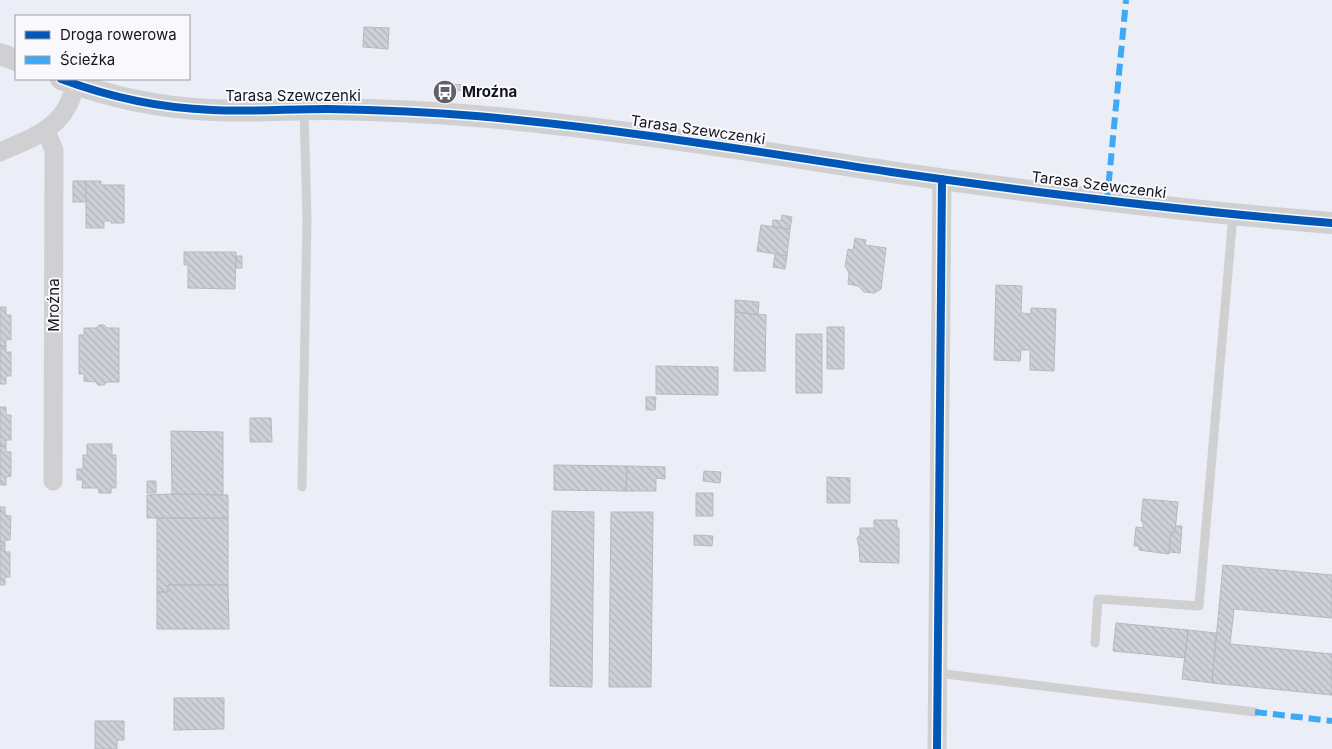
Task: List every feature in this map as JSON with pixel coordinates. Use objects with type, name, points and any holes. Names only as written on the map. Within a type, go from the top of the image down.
[{"type":"street","points":[[0,54],[15,60]]},
{"type":"street","points":[[0,152],[46,131],[64,113],[71,101],[68,81]]},
{"type":"street","name":"Tarasa Szewczenki","points":[[68,81],[122,97],[183,107],[210,110],[408,111],[476,116],[666,139],[1041,193],[1332,224]]},
{"type":"street","name":"Mroźna","points":[[46,131],[54,150],[53,481]]},
{"type":"street","points":[[937,749],[942,179]]},
{"type":"lane","points":[[302,487],[307,219],[304,110]]},
{"type":"lane","points":[[1095,643],[1098,600],[1199,606],[1233,214]]},
{"type":"lane","points":[[938,673],[1255,712]]},
{"type":"building","points":[[364,27],[389,28],[388,49],[363,47]]},
{"type":"building","points":[[450,84],[464,85],[463,91],[449,89]]},
{"type":"building","points":[[73,181],[86,181],[86,202],[73,202]]},
{"type":"building","points":[[86,181],[101,181],[101,185],[124,185],[124,223],[104,221],[104,228],[86,228]]},
{"type":"building","points":[[782,215],[792,217],[790,229],[772,227],[773,220],[781,221]]},
{"type":"building","points":[[761,225],[790,229],[787,256],[757,251]]},
{"type":"building","points":[[855,238],[866,240],[865,245],[886,248],[881,289],[874,293],[864,292],[858,286],[848,284],[849,273],[845,266],[848,249],[853,250]]},
{"type":"building","points":[[184,252],[236,252],[235,289],[188,288],[188,265],[184,265]]},
{"type":"building","points":[[775,254],[787,256],[785,269],[773,267]]},
{"type":"building","points":[[236,256],[242,256],[242,268],[236,268]]},
{"type":"building","points":[[996,285],[1022,286],[1021,313],[1031,314],[1031,308],[1056,309],[1054,371],[1030,370],[1030,350],[1021,350],[1020,361],[994,360]]},
{"type":"building","points":[[735,300],[759,302],[758,315],[735,312]]},
{"type":"building","points":[[0,307],[6,307],[6,315],[11,315],[11,340],[6,339],[6,346],[0,346]]},
{"type":"building","points":[[735,312],[766,315],[765,371],[734,371]]},
{"type":"building","points":[[99,325],[104,325],[107,328],[119,328],[119,382],[107,382],[104,385],[98,385],[96,382],[84,381],[84,374],[79,374],[79,335],[84,335],[84,328],[96,328]]},
{"type":"building","points":[[827,327],[844,327],[844,369],[827,369]]},
{"type":"building","points":[[796,334],[822,334],[822,393],[796,393]]},
{"type":"building","points":[[0,346],[6,346],[6,352],[11,352],[11,376],[6,376],[6,384],[0,384]]},
{"type":"building","points":[[656,366],[718,367],[718,395],[656,394]]},
{"type":"building","points":[[646,397],[656,397],[655,410],[646,410]]},
{"type":"building","points":[[0,407],[6,407],[6,415],[11,415],[11,440],[6,440],[6,446],[0,446]]},
{"type":"building","points":[[250,418],[271,418],[272,442],[250,442]]},
{"type":"building","points":[[171,431],[223,432],[223,495],[172,494]]},
{"type":"building","points":[[87,444],[112,444],[112,455],[116,455],[116,488],[111,488],[111,493],[99,493],[98,488],[82,488],[83,480],[77,480],[77,469],[83,469],[83,455],[87,455]]},
{"type":"building","points":[[0,446],[6,446],[6,452],[11,452],[11,476],[6,477],[6,485],[0,485]]},
{"type":"building","points":[[554,465],[627,466],[626,491],[554,490]]},
{"type":"building","points":[[627,466],[665,467],[665,479],[656,478],[656,491],[626,491]]},
{"type":"building","points":[[704,471],[721,472],[720,483],[703,481]]},
{"type":"building","points":[[827,477],[850,478],[850,503],[827,503]]},
{"type":"building","points":[[147,481],[156,481],[156,493],[147,493]]},
{"type":"building","points":[[696,493],[713,493],[713,516],[696,516]]},
{"type":"building","points":[[147,495],[228,495],[228,518],[147,518]]},
{"type":"building","points":[[1143,499],[1178,502],[1175,532],[1171,532],[1169,554],[1139,550],[1139,546],[1134,546],[1136,527],[1143,528],[1143,522],[1141,521]]},
{"type":"building","points":[[0,507],[5,507],[5,515],[11,516],[10,540],[5,540],[5,546],[0,546]]},
{"type":"building","points":[[552,511],[594,512],[592,687],[550,686]]},
{"type":"building","points":[[611,512],[653,512],[651,687],[609,687]]},
{"type":"building","points":[[157,518],[228,518],[228,585],[168,585],[168,592],[157,592]]},
{"type":"building","points":[[874,520],[897,520],[897,528],[899,528],[899,563],[860,562],[857,538],[860,535],[860,528],[874,528]]},
{"type":"building","points":[[1176,526],[1182,526],[1180,553],[1169,552],[1171,532],[1175,532]]},
{"type":"building","points":[[694,535],[713,536],[712,546],[694,545]]},
{"type":"building","points":[[0,546],[5,546],[5,552],[10,552],[10,577],[5,577],[5,585],[0,585]]},
{"type":"building","points":[[1223,565],[1332,575],[1332,618],[1234,609],[1230,644],[1332,654],[1332,695],[1212,683]]},
{"type":"building","points":[[168,585],[228,585],[229,629],[157,629],[157,592],[168,592]]},
{"type":"building","points":[[1116,623],[1188,630],[1185,658],[1113,651]]},
{"type":"building","points":[[1188,630],[1216,633],[1212,683],[1182,679]]},
{"type":"building","points":[[174,698],[224,698],[224,729],[174,730]]},
{"type":"building","points":[[95,721],[124,721],[124,740],[117,740],[117,749],[95,749]]},
{"type":"marked path","points":[[1107,201],[1126,0]]},
{"type":"marked path","points":[[1255,712],[1332,721]]},
{"type":"cycle path","points":[[64,80],[116,96],[174,107],[227,111],[328,109],[383,111],[528,121],[684,141],[1056,194],[1221,213],[1332,223]]},
{"type":"cycle path","points":[[937,749],[942,179]]},
{"type":"place","name":"Mroźna","points":[[445,92]]}]
